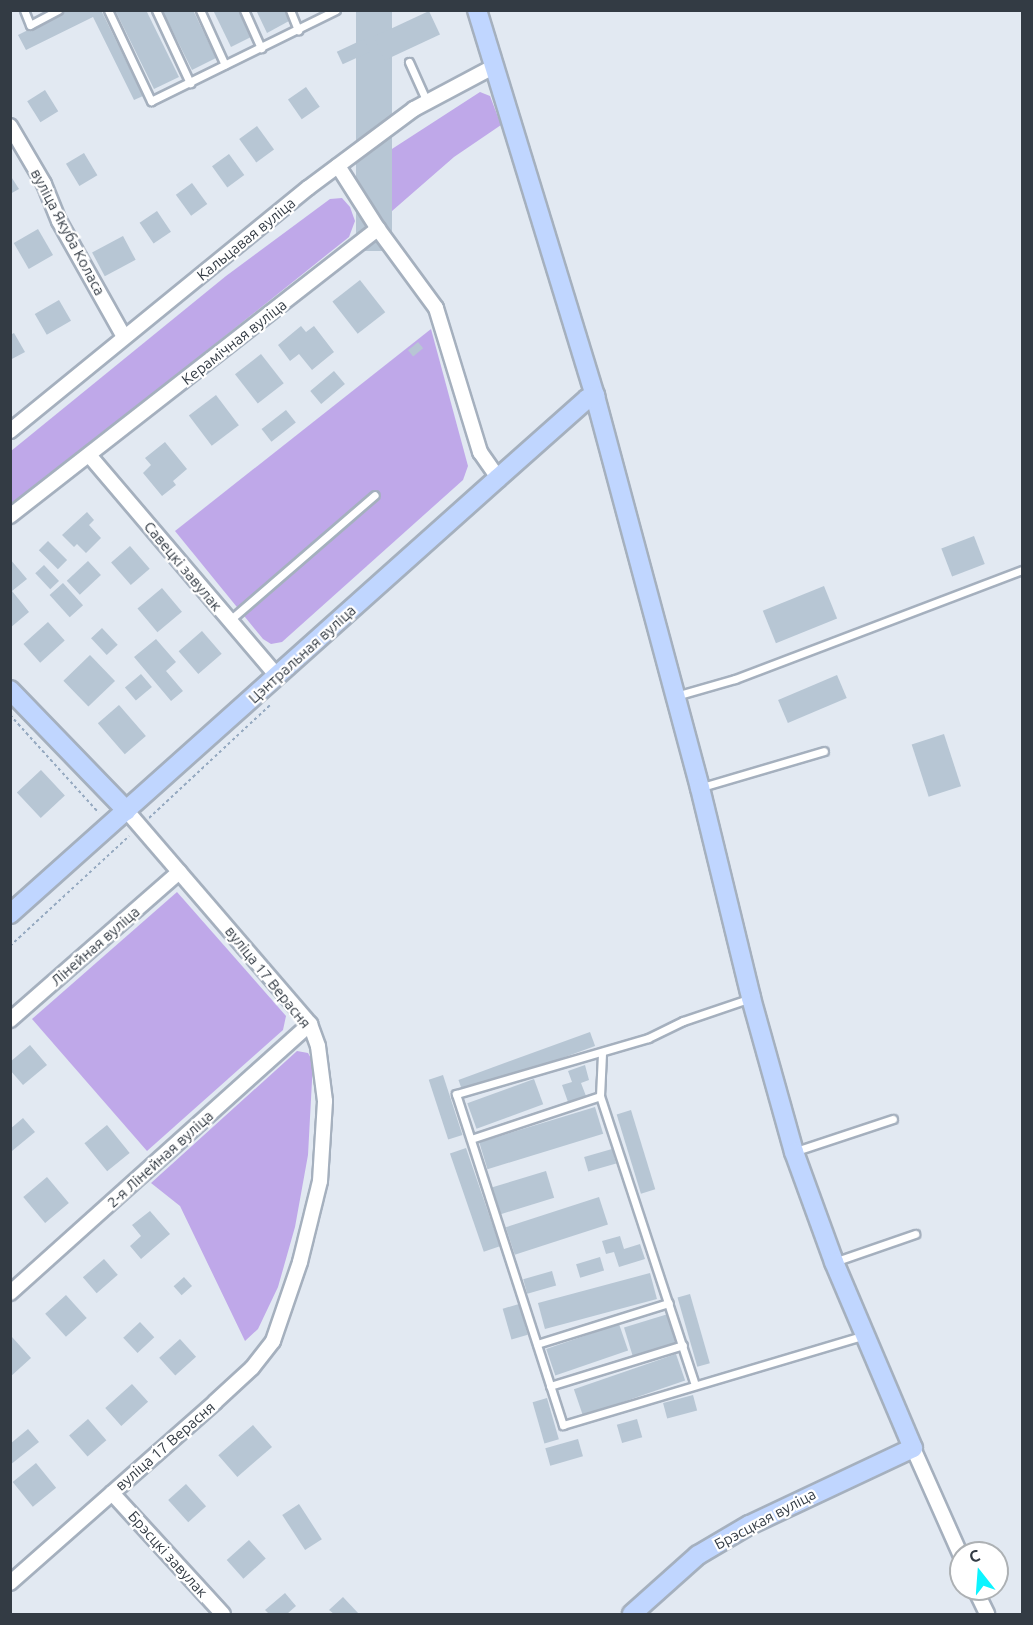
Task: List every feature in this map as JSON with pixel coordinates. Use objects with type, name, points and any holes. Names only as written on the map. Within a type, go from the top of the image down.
[{"type":"street","points":[[477,10],[595,396],[700,788],[751,998],[794,1152],[834,1262],[864,1335],[954,1541]]},
{"type":"street","name":"Кальцавая вуліца","points":[[10,431],[338,166],[427,102],[495,66]]},
{"type":"street","name":"вуліца Якуба Коласа","points":[[10,126],[44,184],[59,221],[124,337]]},
{"type":"street","points":[[338,166],[378,229],[436,308],[480,452],[498,478]]},
{"type":"street","name":"Керамічная вуліца","points":[[10,516],[378,229]]},
{"type":"street","name":"Цэнтральная вуліца","points":[[10,914],[587,399],[595,396]]},
{"type":"street","name":"Савецкі завулак","points":[[89,455],[277,676]]},
{"type":"street","name":"вуліца 17 Верасня","points":[[10,690],[128,811],[310,1024],[318,1046],[325,1101],[320,1180],[300,1262],[273,1341],[252,1368],[10,1583]]},
{"type":"street","name":"Лінейная вуліца","points":[[10,1020],[179,872]]},
{"type":"street","name":"2-я Лінейная вуліца","points":[[10,1293],[310,1024]]},
{"type":"street","name":"Брэсцкая вуліца","points":[[632,1614],[698,1555],[739,1531],[848,1477],[913,1448]]},
{"type":"street","name":"Брэсцкі завулак","points":[[112,1493],[223,1614]]},
{"type":"lane","points":[[24,10],[30,25],[58,10]]},
{"type":"lane","points":[[108,10],[151,101],[335,11]]},
{"type":"lane","points":[[156,10],[190,83]]},
{"type":"lane","points":[[200,10],[225,64]]},
{"type":"lane","points":[[244,10],[261,48]]},
{"type":"lane","points":[[290,10],[298,30]]},
{"type":"lane","points":[[409,62],[427,102]]},
{"type":"lane","points":[[230,620],[375,495]]},
{"type":"lane","points":[[676,696],[746,675],[1023,570]]},
{"type":"lane","points":[[700,788],[824,752]]},
{"type":"lane","points":[[751,998],[683,1021],[648,1038],[602,1053],[456,1094],[563,1425],[864,1335]]},
{"type":"lane","points":[[602,1053],[600,1096],[695,1385]]},
{"type":"lane","points":[[471,1139],[600,1096]]},
{"type":"lane","points":[[794,1152],[893,1119]]},
{"type":"lane","points":[[834,1262],[915,1234]]},
{"type":"lane","points":[[537,1344],[669,1303]]},
{"type":"lane","points":[[550,1386],[683,1345]]},
{"type":"path","points":[[10,716],[124,841]]},
{"type":"shaded area","points":[[480,92],[490,96],[501,125],[454,157],[384,218],[366,192],[363,179],[367,171],[378,158]]},
{"type":"shaded area","points":[[342,198],[350,207],[355,221],[349,237],[11,507],[11,451],[226,276],[330,199]]},
{"type":"shaded area","points":[[431,329],[468,466],[463,480],[282,642],[271,644],[263,639],[175,531]]},
{"type":"shaded area","points":[[177,892],[286,1016],[283,1030],[147,1151],[32,1019]]},
{"type":"shaded area","points":[[297,1051],[308,1053],[313,1062],[308,1155],[295,1227],[278,1287],[258,1329],[245,1341],[180,1206],[151,1183]]},
{"type":"building","points":[[68,10],[101,10],[143,96],[134,100],[93,17],[26,50],[18,35]]},
{"type":"building","points":[[115,10],[146,10],[179,77],[154,89]]},
{"type":"building","points":[[162,10],[193,10],[216,58],[192,70]]},
{"type":"building","points":[[213,10],[240,10],[253,36],[231,47]]},
{"type":"building","points":[[256,10],[284,10],[289,21],[267,33]]},
{"type":"building","points":[[356,10],[392,10],[392,251],[356,251]]},
{"type":"building","points":[[429,11],[440,35],[385,60],[374,37]]},
{"type":"building","points":[[364,39],[370,52],[343,64],[337,52]]},
{"type":"building","points":[[306,87],[320,107],[302,119],[288,100]]},
{"type":"building","points":[[45,90],[58,111],[40,122],[27,101]]},
{"type":"building","points":[[257,126],[274,149],[256,162],[239,139]]},
{"type":"building","points":[[84,153],[97,175],[79,186],[66,164]]},
{"type":"building","points":[[229,154],[244,175],[227,187],[212,166]]},
{"type":"building","points":[[10,175],[19,189],[10,194]]},
{"type":"building","points":[[192,183],[207,204],[191,216],[176,195]]},
{"type":"building","points":[[157,211],[171,232],[154,243],[140,223]]},
{"type":"building","points":[[38,229],[53,255],[29,269],[14,243]]},
{"type":"building","points":[[123,236],[136,260],[105,276],[92,252]]},
{"type":"building","points":[[360,280],[385,312],[358,334],[332,302]]},
{"type":"building","points":[[59,300],[71,321],[47,335],[35,314]]},
{"type":"building","points":[[301,326],[306,332],[314,326],[334,352],[312,370],[299,354],[290,361],[278,345]]},
{"type":"building","points":[[14,333],[25,352],[10,360],[10,335]]},
{"type":"building","points":[[418,342],[423,348],[413,356],[408,350]]},
{"type":"building","points":[[261,354],[284,383],[258,403],[235,374]]},
{"type":"building","points":[[334,371],[345,384],[321,404],[310,391]]},
{"type":"building","points":[[216,395],[239,425],[212,446],[189,415]]},
{"type":"building","points":[[286,410],[296,423],[271,442],[262,429]]},
{"type":"building","points":[[165,442],[187,469],[173,481],[176,485],[162,496],[143,473],[151,465],[145,458]]},
{"type":"building","points":[[87,512],[94,520],[89,525],[101,538],[86,553],[77,544],[74,547],[62,535]]},
{"type":"building","points":[[974,536],[985,564],[952,577],[941,549]]},
{"type":"building","points":[[48,541],[67,560],[58,569],[39,550]]},
{"type":"building","points":[[130,546],[150,569],[131,585],[111,562]]},
{"type":"building","points":[[10,559],[27,579],[12,591],[29,612],[10,628]]},
{"type":"building","points":[[88,561],[101,575],[80,595],[67,581]]},
{"type":"building","points":[[44,565],[59,581],[50,589],[35,573]]},
{"type":"building","points":[[63,583],[83,605],[70,617],[50,595]]},
{"type":"building","points":[[824,586],[837,618],[776,643],[763,611]]},
{"type":"building","points":[[162,588],[182,612],[157,632],[137,609]]},
{"type":"building","points":[[48,622],[65,641],[40,663],[23,644]]},
{"type":"building","points":[[102,628],[118,645],[107,655],[91,638]]},
{"type":"building","points":[[202,631],[222,654],[198,674],[179,651]]},
{"type":"building","points":[[156,639],[176,662],[166,671],[183,691],[171,701],[134,657]]},
{"type":"building","points":[[90,655],[115,681],[88,707],[63,681]]},
{"type":"building","points":[[141,674],[152,687],[136,701],[125,687]]},
{"type":"building","points":[[837,675],[847,698],[788,723],[778,700]]},
{"type":"building","points":[[119,705],[146,736],[125,754],[98,723]]},
{"type":"building","points":[[944,734],[961,786],[929,797],[912,745]]},
{"type":"building","points":[[41,770],[65,796],[41,818],[17,793]]},
{"type":"building","points":[[590,1032],[595,1046],[464,1094],[458,1080]]},
{"type":"building","points":[[30,1045],[47,1065],[23,1085],[10,1070],[10,1062]]},
{"type":"building","points":[[585,1065],[589,1080],[581,1083],[586,1096],[568,1102],[562,1085],[572,1082],[568,1071]]},
{"type":"building","points":[[443,1075],[462,1135],[448,1140],[429,1080]]},
{"type":"building","points":[[534,1079],[543,1104],[477,1129],[467,1103]]},
{"type":"building","points":[[595,1107],[603,1134],[487,1169],[479,1142]]},
{"type":"building","points":[[631,1110],[655,1189],[641,1194],[617,1114]]},
{"type":"building","points":[[23,1118],[35,1132],[12,1151],[10,1129]]},
{"type":"building","points":[[107,1125],[130,1153],[107,1171],[84,1143]]},
{"type":"building","points":[[466,1148],[500,1246],[484,1252],[450,1154]]},
{"type":"building","points":[[612,1149],[616,1163],[588,1171],[584,1157]]},
{"type":"building","points":[[546,1171],[554,1198],[501,1214],[492,1187]]},
{"type":"building","points":[[47,1177],[69,1203],[45,1223],[23,1197]]},
{"type":"building","points":[[599,1197],[608,1225],[515,1255],[506,1227]]},
{"type":"building","points":[[150,1211],[170,1234],[141,1259],[130,1246],[141,1236],[132,1225]]},
{"type":"building","points":[[620,1236],[624,1249],[640,1244],[645,1259],[619,1267],[614,1252],[606,1254],[602,1241]]},
{"type":"building","points":[[600,1257],[604,1270],[580,1278],[576,1264]]},
{"type":"building","points":[[104,1259],[118,1275],[97,1293],[83,1277]]},
{"type":"building","points":[[552,1271],[556,1285],[527,1294],[523,1279]]},
{"type":"building","points":[[650,1273],[657,1299],[545,1329],[538,1303]]},
{"type":"building","points":[[184,1277],[192,1286],[182,1295],[174,1286]]},
{"type":"building","points":[[690,1294],[710,1363],[697,1367],[678,1298]]},
{"type":"building","points":[[66,1295],[87,1318],[66,1337],[45,1314]]},
{"type":"building","points":[[519,1304],[528,1335],[511,1339],[503,1309]]},
{"type":"building","points":[[668,1314],[677,1343],[633,1356],[624,1327]]},
{"type":"building","points":[[140,1322],[154,1337],[138,1353],[123,1338]]},
{"type":"building","points":[[619,1324],[628,1350],[555,1376],[546,1349]]},
{"type":"building","points":[[12,1337],[31,1358],[10,1377],[10,1338]]},
{"type":"building","points":[[180,1339],[196,1357],[175,1376],[159,1358]]},
{"type":"building","points":[[676,1354],[685,1380],[583,1416],[574,1389]]},
{"type":"building","points":[[132,1384],[148,1402],[121,1426],[105,1408]]},
{"type":"building","points":[[693,1395],[697,1410],[667,1418],[663,1403]]},
{"type":"building","points":[[547,1398],[559,1439],[544,1443],[533,1402]]},
{"type":"building","points":[[88,1419],[106,1440],[88,1457],[69,1435]]},
{"type":"building","points":[[637,1419],[642,1437],[622,1443],[617,1425]]},
{"type":"building","points":[[253,1425],[272,1447],[237,1477],[218,1455]]},
{"type":"building","points":[[28,1429],[39,1442],[10,1465],[10,1444]]},
{"type":"building","points":[[578,1439],[583,1456],[550,1466],[545,1448]]},
{"type":"building","points":[[36,1463],[56,1488],[33,1507],[13,1482]]},
{"type":"building","points":[[186,1484],[206,1506],[188,1522],[168,1500]]},
{"type":"building","points":[[299,1504],[322,1539],[305,1550],[282,1515]]},
{"type":"building","points":[[249,1540],[266,1559],[243,1579],[227,1560]]},
{"type":"building","points":[[285,1593],[296,1606],[287,1614],[269,1614],[265,1610]]},
{"type":"building","points":[[343,1597],[359,1614],[334,1614],[329,1610]]}]
